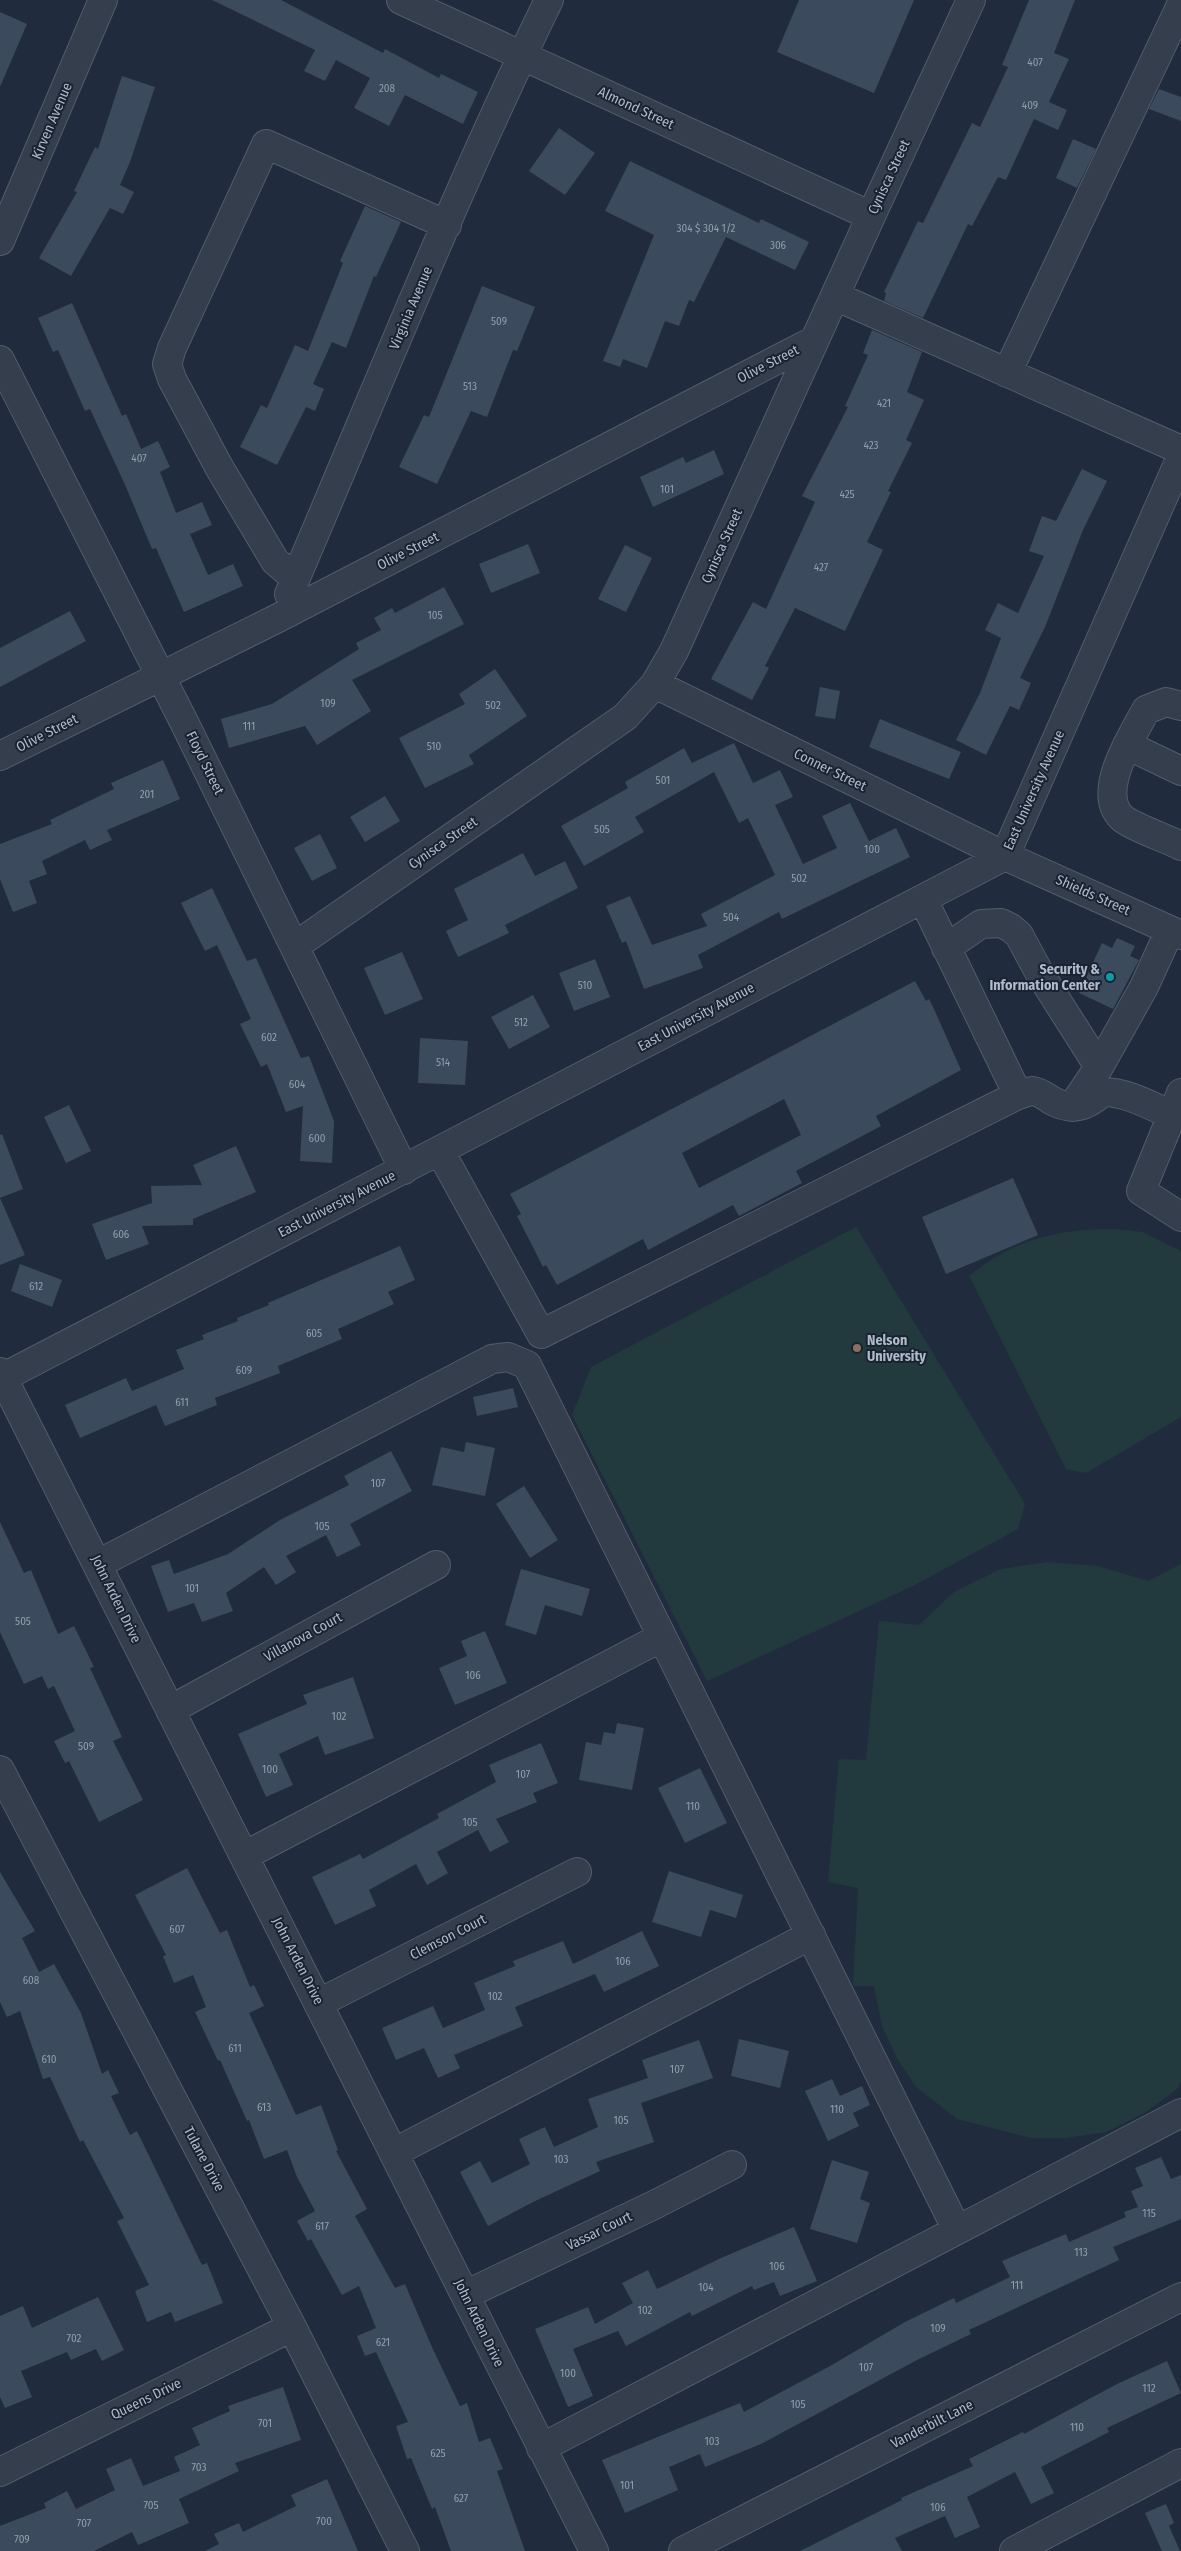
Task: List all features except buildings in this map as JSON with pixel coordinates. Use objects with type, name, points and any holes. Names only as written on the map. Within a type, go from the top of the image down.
[{"type":"street","name":"Kirven Avenue","points":[[0,240],[103,0]]},
{"type":"street","name":"Almond Street","points":[[401,0],[871,216]]},
{"type":"street","name":"Virginia Avenue","points":[[278,618],[521,56],[549,0]]},
{"type":"street","name":"Cynisca Street","points":[[295,946],[625,717],[655,684],[674,651],[971,0]]},
{"type":"street","points":[[1007,373],[1181,5]]},
{"type":"street","points":[[295,578],[275,561],[219,467],[172,379],[167,364],[172,348],[266,144],[447,225]]},
{"type":"street","points":[[835,296],[1181,450]]},
{"type":"street","name":"Olive Street","points":[[0,756],[278,618],[815,340]]},
{"type":"street","name":"Floyd Street","points":[[0,360],[295,946],[404,1170]]},
{"type":"street","name":"East University Avenue","points":[[1,1376],[404,1170],[1005,856],[1181,457]]},
{"type":"street","name":"Conner Street","points":[[655,684],[1005,856]]},
{"type":"street","points":[[1181,706],[1166,702],[1146,710],[1127,744],[1111,787],[1113,805],[1122,818],[1181,846]]},
{"type":"street","points":[[1127,744],[1181,771]]},
{"type":"street","name":"Shields Street","points":[[1005,856],[1176,933]]},
{"type":"street","points":[[923,899],[1018,1095]]},
{"type":"street","points":[[946,948],[981,924],[1001,923],[1011,928],[1019,935],[1040,974],[1099,1067]]},
{"type":"street","points":[[1072,1107],[1099,1067],[1176,933]]},
{"type":"street","points":[[440,1150],[541,1334],[1018,1095],[1032,1091],[1040,1093],[1058,1104],[1072,1107],[1085,1106],[1104,1092],[1177,1104],[1141,1191],[1181,1217]]},
{"type":"street","points":[[98,1564],[492,1359],[508,1357],[527,1365],[958,2230]]},
{"type":"street","name":"John Arden Drive","points":[[1,1376],[395,2152],[594,2551]]},
{"type":"street","name":"Villanova Court","points":[[170,1710],[436,1565]]},
{"type":"street","points":[[244,1856],[662,1637]]},
{"type":"street","name":"Tulane Drive","points":[[0,1770],[292,2327],[405,2551]]},
{"type":"street","name":"Clemson Court","points":[[319,2003],[576,1872]]},
{"type":"street","points":[[395,2152],[811,1936]]},
{"type":"street","points":[[541,2448],[1181,2113]]},
{"type":"street","name":"Vassar Court","points":[[465,2295],[654,2205],[732,2165]]},
{"type":"street","name":"Vanderbilt Lane","points":[[683,2551],[1181,2297]]},
{"type":"street","name":"Queens Drive","points":[[0,2472],[292,2327]]},
{"type":"street","points":[[1014,2551],[1181,2463]]},
{"type":"green space","points":[[856,1227],[1025,1504],[1018,1529],[913,1586],[707,1681],[572,1415],[591,1367]]},
{"type":"green space","points":[[1115,1229],[1142,1232],[1181,1251],[1181,1417],[1086,1473],[1066,1469],[969,1276],[1003,1253],[1038,1239],[1074,1231]]},
{"type":"green space","points":[[1047,1562],[1098,1566],[1148,1581],[1181,1564],[1181,2082],[1177,2089],[1146,2112],[1106,2132],[1066,2138],[1031,2138],[957,2119],[915,2086],[897,2058],[882,2026],[874,1986],[853,1986],[858,1888],[828,1882],[839,1759],[866,1760],[879,1621],[919,1625],[954,1592],[1001,1569]]},
{"type":"place","name":"Security & Information Center","points":[[1110,977]]},
{"type":"place","name":"Nelson University","points":[[857,1348]]}]
